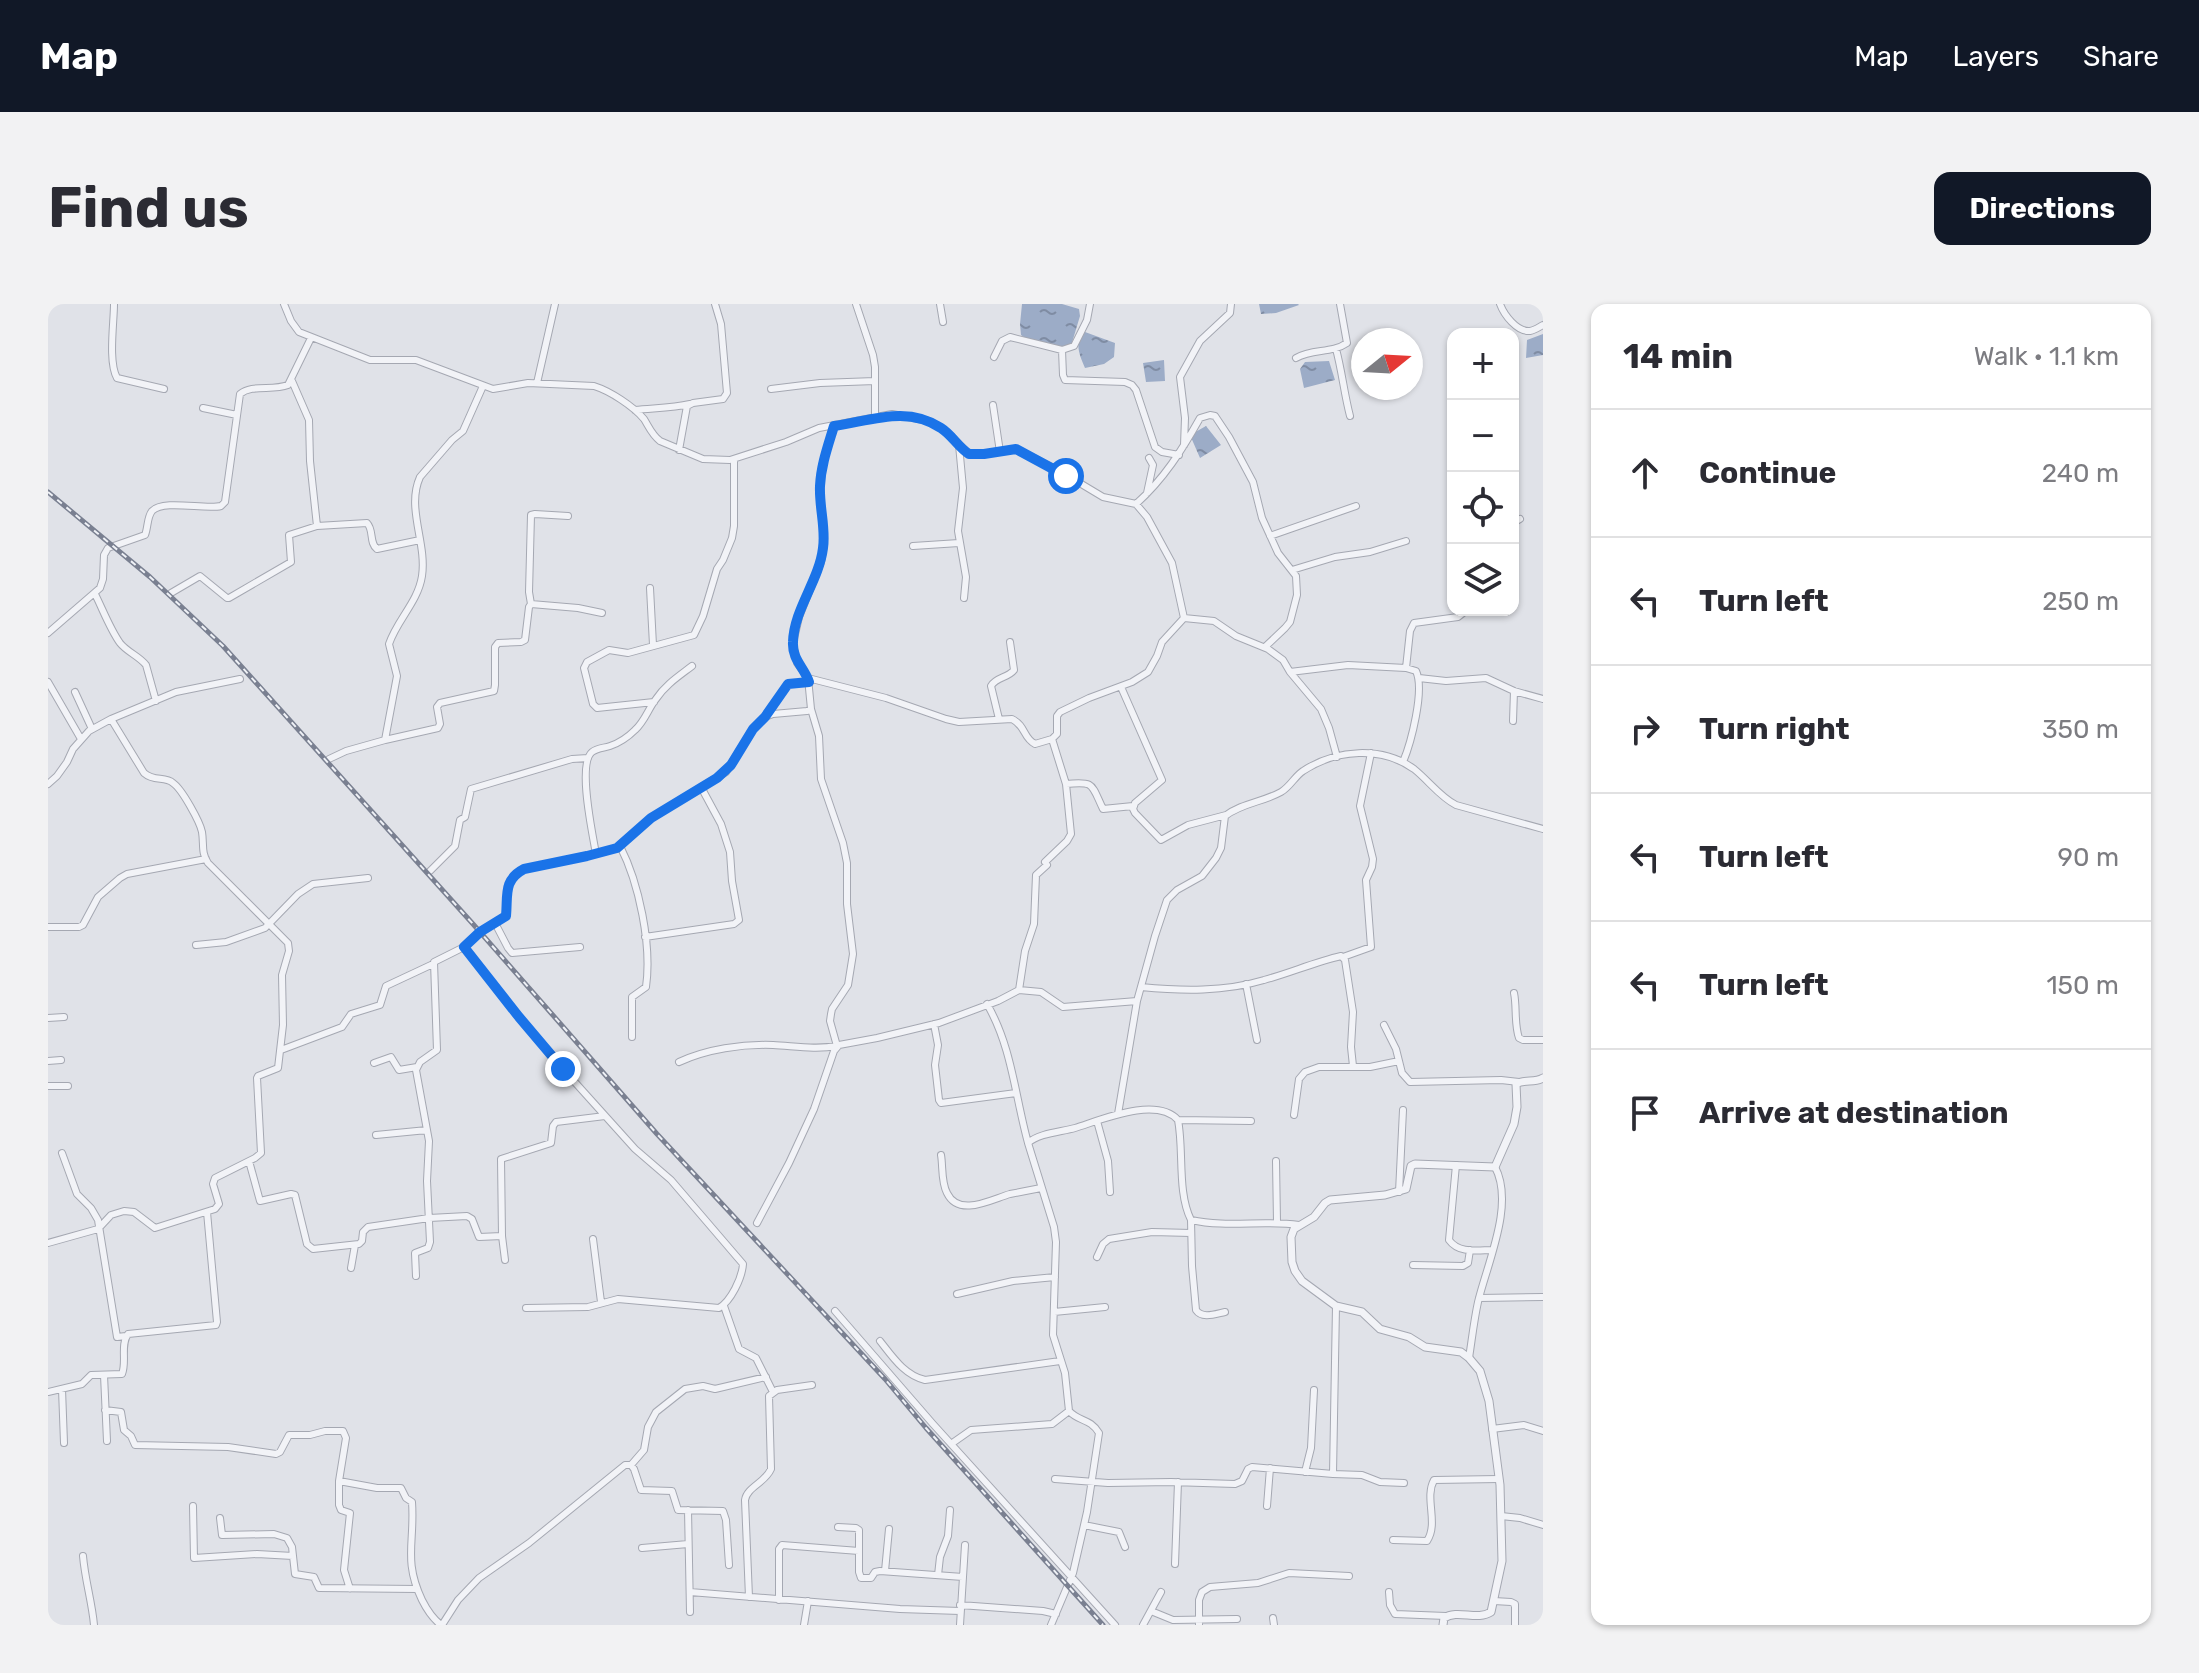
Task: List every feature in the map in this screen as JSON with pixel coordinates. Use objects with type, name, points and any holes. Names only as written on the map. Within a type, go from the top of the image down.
[{"type":"street","points":[[114,304],[115,375],[137,384],[164,389]]},
{"type":"street","points":[[284,304],[295,329],[370,360],[416,360],[483,386],[501,388],[537,383],[602,389],[640,415],[654,436],[666,445],[703,459],[734,459],[819,428],[892,414],[929,421],[948,433],[969,454],[1020,450],[1103,497],[1136,504],[1147,517],[1172,563],[1184,618]]},
{"type":"street","points":[[537,383],[555,304]]},
{"type":"street","points":[[634,410],[671,405],[678,407],[723,399],[727,393],[721,324],[715,304]]},
{"type":"street","points":[[856,304],[873,355],[875,418]]},
{"type":"street","points":[[940,304],[943,322]]},
{"type":"street","points":[[994,357],[1002,341],[1010,337],[1062,350],[1074,346],[1087,320],[1090,304]]},
{"type":"street","points":[[1181,452],[1185,418],[1180,377],[1200,341],[1230,313],[1231,304]]},
{"type":"street","points":[[1296,358],[1314,350],[1344,346],[1347,338],[1340,304]]},
{"type":"street","points":[[1500,304],[1505,315],[1523,330],[1529,331],[1543,325]]},
{"type":"street","points":[[48,633],[100,588],[104,555],[108,548],[145,535],[149,517],[157,507],[218,508],[225,502],[240,394],[243,390],[283,387],[292,381],[311,338]]},
{"type":"street","points":[[1336,349],[1350,416]]},
{"type":"street","points":[[1062,350],[1065,380],[1125,382],[1132,385],[1155,447],[1162,452],[1181,452]]},
{"type":"street","points":[[292,381],[309,420],[317,526]]},
{"type":"street","points":[[771,389],[875,381]]},
{"type":"street","points":[[385,740],[397,676],[389,644],[417,593],[423,565],[416,511],[417,482],[463,431],[483,386]]},
{"type":"street","points":[[679,450],[690,404]]},
{"type":"street","points":[[993,405],[1000,452]]},
{"type":"street","points":[[203,408],[237,415]]},
{"type":"street","points":[[1136,504],[1162,479],[1200,418],[1215,416],[1253,482],[1259,511],[1270,536],[1298,584],[1290,622],[1269,650]]},
{"type":"street","points":[[757,1223],[814,1109],[837,1046],[831,1014],[848,985],[853,954],[847,904],[847,863],[821,779],[819,736],[811,709],[808,680],[797,663],[793,643],[809,587],[821,562],[824,545],[820,487],[822,466],[834,426]]},
{"type":"street","points":[[959,445],[963,488],[958,531],[966,577],[964,598]]},
{"type":"street","points":[[1147,494],[1153,465],[1149,458]]},
{"type":"street","points":[[654,702],[597,708],[593,704],[584,668],[587,662],[609,650],[628,653],[694,635],[717,569],[732,538],[734,459]]},
{"type":"street","points":[[1270,536],[1356,506]]},
{"type":"street","points":[[329,759],[346,751],[438,728],[437,707],[440,703],[494,691],[495,647],[498,643],[525,640],[531,604],[531,515],[568,516]]},
{"type":"street","points":[[171,593],[200,576],[229,598],[291,562],[289,535],[317,526],[367,523],[377,549],[420,540]]},
{"type":"street","points":[[1292,570],[1406,541]]},
{"type":"street","points":[[913,546],[959,543]]},
{"type":"street","points":[[650,588],[653,645]]},
{"type":"street","points":[[95,594],[118,640],[146,665],[156,701]]},
{"type":"street","points":[[531,604],[602,613]]},
{"type":"street","points":[[1406,668],[1410,631],[1414,623],[1460,616]]},
{"type":"street","points":[[1184,618],[1214,621],[1283,660],[1321,709],[1337,757]]},
{"type":"street","points":[[281,1050],[342,1027],[351,1014],[380,1005],[386,986],[464,947],[480,932],[506,916],[509,882],[515,873],[535,866],[621,849],[651,818],[704,792],[726,772],[753,729],[788,684],[808,680],[873,694],[959,722],[1007,718],[1018,722],[1028,739],[1035,744],[1052,739],[1057,734],[1057,716],[1060,712],[1121,687],[1148,672],[1162,642],[1184,618]]},
{"type":"street","points":[[999,719],[991,686],[1014,670],[1010,642]]},
{"type":"street","points":[[1290,672],[1348,665],[1416,671],[1420,689],[1412,738],[1403,762]]},
{"type":"street","points":[[596,854],[587,806],[588,758],[593,751],[608,747],[630,734],[670,683],[692,666]]},
{"type":"street","points":[[1419,678],[1446,681],[1486,678],[1514,691],[1543,699]]},
{"type":"street","points":[[48,784],[92,729],[187,690],[240,679]]},
{"type":"street","points":[[48,682],[81,739]]},
{"type":"street","points":[[1066,784],[1087,782],[1103,809],[1134,809],[1162,780],[1121,687]]},
{"type":"street","points":[[1513,721],[1514,691]]},
{"type":"street","points":[[75,692],[92,729]]},
{"type":"street","points":[[765,717],[811,709]]},
{"type":"street","points":[[48,1243],[98,1229],[111,1215],[124,1211],[134,1212],[155,1228],[215,1209],[219,1204],[213,1184],[215,1178],[259,1156],[257,1078],[278,1068],[281,1050],[282,975],[289,947],[285,939],[206,859],[200,828],[176,786],[173,782],[152,779],[144,773],[111,719]]},
{"type":"street","points":[[1019,990],[1025,951],[1034,924],[1036,875],[1071,834],[1066,784],[1052,739]]},
{"type":"street","points":[[1134,809],[1161,840],[1188,825],[1226,815],[1243,805],[1282,792],[1302,772],[1337,757],[1371,753],[1403,762],[1456,805],[1543,829]]},
{"type":"street","points":[[1141,987],[1195,990],[1246,984],[1371,947],[1366,880],[1373,859],[1360,806],[1371,753]]},
{"type":"street","points":[[430,871],[455,846],[471,789],[572,759],[588,758]]},
{"type":"street","points":[[645,937],[734,924],[739,920],[730,852],[721,824],[704,792]]},
{"type":"street","points":[[1118,1114],[1137,1001],[1167,900],[1177,890],[1202,876],[1216,858],[1221,848],[1226,815]]},
{"type":"street","points":[[621,849],[638,902],[645,937],[646,982],[643,990],[632,997],[632,1037]]},
{"type":"street","points":[[48,927],[83,925],[98,897],[127,874],[206,859]]},
{"type":"street","points":[[196,945],[242,938],[270,924],[298,894],[313,884],[368,878]]},
{"type":"street","points":[[495,923],[512,953],[580,947]]},
{"type":"street","points":[[464,947],[519,1017],[605,1116],[635,1149],[671,1180],[742,1262],[742,1272],[724,1306],[719,1308],[618,1299],[601,1302],[594,1307],[526,1308]]},
{"type":"street","points":[[1343,957],[1352,1005],[1353,1066]]},
{"type":"street","points":[[416,1276],[415,1253],[428,1248],[430,1242],[429,1141],[417,1067],[437,1050],[433,964]]},
{"type":"street","points":[[1246,984],[1257,1040]]},
{"type":"street","points":[[679,1062],[744,1045],[823,1049],[934,1024],[1019,990],[1041,992],[1063,1007],[1137,1001]]},
{"type":"street","points":[[1514,993],[1519,1038],[1543,1040]]},
{"type":"street","points":[[987,1004],[1011,1061],[1028,1143],[1054,1227],[1053,1335],[1065,1373],[1069,1411],[1091,1422],[1099,1433],[1072,1577],[1051,1625]]},
{"type":"street","points":[[48,1018],[64,1017]]},
{"type":"street","points":[[934,1024],[938,1045],[935,1073],[941,1103],[1016,1093]]},
{"type":"street","points":[[1384,1025],[1393,1042],[1402,1073],[1410,1082],[1519,1082],[1543,1078]]},
{"type":"street","points":[[374,1063],[391,1057],[399,1070],[417,1067]]},
{"type":"street","points":[[48,1061],[61,1060]]},
{"type":"street","points":[[1294,1115],[1301,1075],[1319,1067],[1370,1067],[1399,1061]]},
{"type":"street","points":[[1495,1167],[1514,1124],[1519,1082]]},
{"type":"street","points":[[48,1086],[68,1086]]},
{"type":"street","points":[[1028,1143],[1034,1138],[1118,1114],[1157,1110],[1167,1112],[1178,1120],[1251,1121]]},
{"type":"street","points":[[1399,1192],[1403,1110]]},
{"type":"street","points":[[505,1260],[501,1159],[551,1143],[556,1122],[605,1116]]},
{"type":"street","points":[[1178,1120],[1186,1210],[1191,1220],[1196,1310],[1205,1316],[1225,1312]]},
{"type":"street","points":[[1097,1121],[1108,1161],[1110,1192]]},
{"type":"street","points":[[376,1135],[427,1130]]},
{"type":"street","points":[[62,1153],[77,1194],[95,1214],[117,1337],[216,1325],[207,1212]]},
{"type":"street","points":[[941,1155],[944,1182],[948,1195],[955,1202],[978,1205],[1041,1188]]},
{"type":"street","points":[[249,1161],[260,1201],[295,1195],[309,1247],[313,1249],[361,1244],[363,1232],[368,1227],[429,1218],[467,1216],[472,1219],[479,1237],[502,1236]]},
{"type":"street","points":[[1276,1161],[1277,1222]]},
{"type":"street","points":[[1389,1592],[1390,1605],[1395,1614],[1446,1616],[1488,1615],[1491,1612],[1502,1561],[1499,1479],[1489,1401],[1480,1371],[1461,1352],[1425,1347],[1409,1337],[1380,1329],[1362,1312],[1336,1306],[1302,1281],[1292,1262],[1291,1237],[1294,1229],[1314,1217],[1330,1200],[1406,1189],[1411,1166],[1415,1164],[1495,1167]]},
{"type":"street","points":[[1456,1165],[1448,1235],[1451,1244],[1470,1250],[1493,1250]]},
{"type":"street","points":[[1469,1358],[1502,1198],[1495,1167]]},
{"type":"street","points":[[1191,1220],[1226,1225],[1277,1222],[1299,1225]]},
{"type":"street","points":[[1097,1257],[1109,1239],[1152,1232],[1191,1233]]},
{"type":"street","points":[[593,1239],[601,1302]]},
{"type":"street","points":[[351,1268],[355,1245]]},
{"type":"street","points":[[1413,1265],[1463,1266],[1468,1263],[1470,1250]]},
{"type":"street","points":[[957,1294],[1013,1281],[1055,1277]]},
{"type":"street","points":[[1479,1298],[1543,1297]]},
{"type":"street","points":[[724,1306],[739,1349],[756,1358],[773,1392]]},
{"type":"street","points":[[1333,1474],[1336,1306]]},
{"type":"street","points":[[1054,1312],[1105,1307]]},
{"type":"street","points":[[835,1311],[1115,1625]]},
{"type":"street","points":[[48,1392],[82,1384],[91,1375],[118,1375],[123,1372],[126,1336]]},
{"type":"street","points":[[880,1341],[903,1369],[925,1380],[1060,1361]]},
{"type":"street","points":[[104,1375],[107,1441]]},
{"type":"street","points":[[339,1481],[403,1489],[406,1498],[413,1504],[410,1562],[417,1589],[431,1616],[442,1625],[458,1600],[479,1578],[529,1543],[620,1467],[631,1465],[644,1450],[648,1427],[656,1412],[685,1389],[699,1386],[715,1389],[766,1377]]},
{"type":"street","points":[[749,1597],[745,1495],[766,1478],[771,1469],[769,1396],[773,1392],[812,1385]]},
{"type":"street","points":[[62,1389],[64,1443]]},
{"type":"street","points":[[1305,1472],[1311,1448],[1314,1390]]},
{"type":"street","points":[[105,1410],[121,1412],[124,1430],[135,1445],[228,1447],[276,1454],[289,1435],[343,1431],[346,1438],[339,1481],[340,1508],[350,1513],[344,1570],[350,1589]]},
{"type":"street","points":[[951,1444],[971,1430],[1052,1424],[1069,1411]]},
{"type":"street","points":[[1492,1429],[1524,1425],[1543,1431]]},
{"type":"street","points":[[631,1465],[641,1490],[672,1491],[678,1510],[723,1511],[729,1565]]},
{"type":"street","points":[[1055,1479],[1235,1484],[1242,1481],[1252,1467],[1362,1475],[1380,1482],[1404,1483]]},
{"type":"street","points":[[1267,1506],[1270,1468]]},
{"type":"street","points":[[1393,1540],[1427,1541],[1432,1522],[1431,1486],[1434,1480],[1499,1479]]},
{"type":"street","points":[[1175,1564],[1178,1482]]},
{"type":"street","points":[[193,1506],[194,1558],[257,1554],[293,1556]]},
{"type":"street","points":[[688,1510],[690,1612]]},
{"type":"street","points":[[938,1575],[940,1557],[948,1536],[950,1510]]},
{"type":"street","points":[[1501,1516],[1543,1525]]},
{"type":"street","points":[[220,1518],[222,1535],[283,1535],[290,1541],[296,1575],[314,1577],[319,1588],[417,1589]]},
{"type":"street","points":[[1084,1525],[1119,1532],[1125,1547]]},
{"type":"street","points":[[838,1527],[858,1529],[861,1578],[871,1578],[878,1571],[963,1577]]},
{"type":"street","points":[[885,1571],[889,1529]]},
{"type":"street","points":[[642,1548],[688,1544]]},
{"type":"street","points":[[779,1600],[779,1549],[782,1545],[859,1551]]},
{"type":"street","points":[[960,1625],[965,1545]]},
{"type":"street","points":[[83,1556],[94,1625]]},
{"type":"street","points":[[1199,1622],[1200,1595],[1210,1587],[1258,1583],[1289,1573],[1349,1576]]},
{"type":"street","points":[[690,1592],[900,1609],[960,1608],[1056,1614]]},
{"type":"street","points":[[1143,1625],[1161,1592]]},
{"type":"street","points":[[804,1625],[808,1601]]},
{"type":"street","points":[[1494,1601],[1515,1604],[1515,1625]]},
{"type":"street","points":[[1151,1611],[1173,1620],[1199,1622],[1237,1619]]},
{"type":"street","points":[[1443,1625],[1446,1616]]},
{"type":"water","points":[[1022,304],[1062,304],[1079,309],[1080,316],[1071,346],[1045,345],[1021,335]]},
{"type":"water","points":[[1259,304],[1299,305],[1276,313],[1261,314]]},
{"type":"water","points":[[1085,332],[1115,343],[1114,357],[1104,364],[1085,368],[1078,345]]},
{"type":"water","points":[[1543,334],[1543,355],[1526,358],[1527,340]]},
{"type":"water","points":[[1164,360],[1165,381],[1146,382],[1143,363]]},
{"type":"water","points":[[1329,361],[1335,380],[1304,388],[1300,369],[1305,362]]},
{"type":"water","points":[[1206,426],[1221,445],[1200,458],[1190,435]]},
{"type":"railway","points":[[48,492],[150,577],[223,646],[657,1134],[885,1379],[1103,1625]]},
{"type":"route","points":[[563,1069],[464,947],[480,932],[506,916],[509,882],[515,873],[617,848],[651,818],[726,772],[753,729],[788,684],[809,682],[795,657],[794,632],[821,562],[824,545],[820,487],[822,466],[834,426],[892,414],[903,415],[937,425],[969,454],[1016,449],[1066,476]]}]
